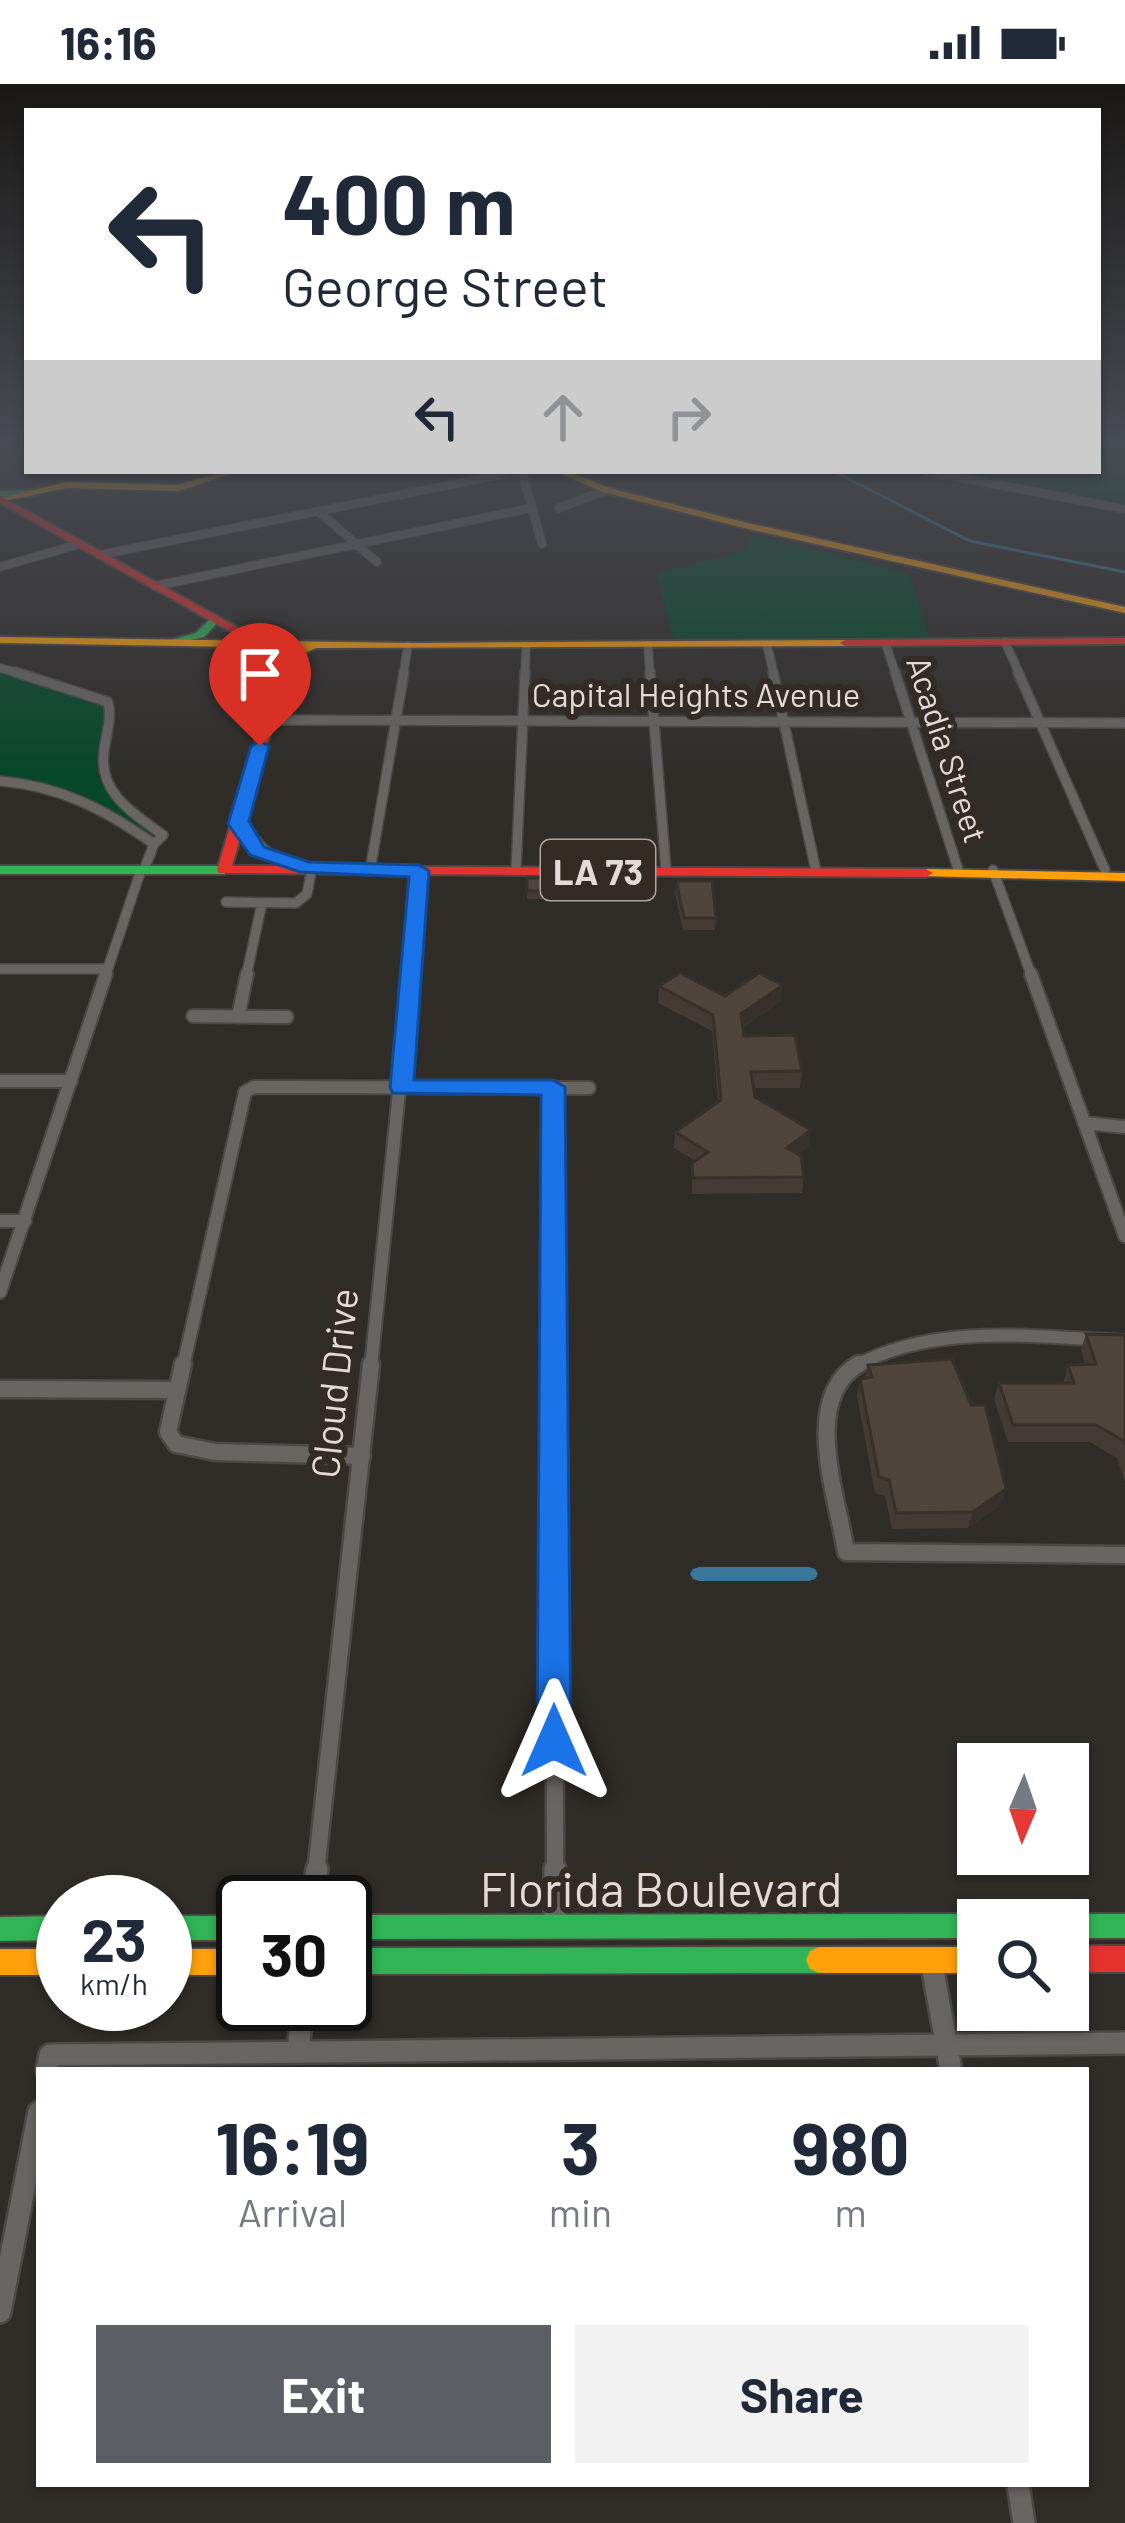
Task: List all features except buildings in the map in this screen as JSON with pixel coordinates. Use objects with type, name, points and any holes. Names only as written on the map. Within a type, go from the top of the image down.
[{"type":"main road","points":[[860,554],[1125,610]]},
{"type":"main road","points":[[99,555],[254,641],[277,672],[268,720],[224,870]]},
{"type":"main road","points":[[176,640],[200,635],[216,619]]},
{"type":"main road","points":[[0,640],[408,646],[1125,641]]},
{"type":"main road","points":[[277,672],[288,668],[293,654],[313,645]]},
{"type":"main road","points":[[238,824],[245,826],[246,838],[257,851],[309,871]]},
{"type":"main road","points":[[916,875],[958,869]]},
{"type":"main road","name":"LA 73","points":[[862,872],[958,869],[994,873]]},
{"type":"main road","points":[[0,870],[309,871]]},
{"type":"main road","name":"LA 73","points":[[309,871],[1118,872]]},
{"type":"main road","name":"Florida Boulevard","points":[[372,1928],[957,1926]]},
{"type":"main road","points":[[1089,1926],[1125,1926]]},
{"type":"main road","points":[[797,1927],[801,1960]]},
{"type":"main road","points":[[0,1929],[36,1928]]},
{"type":"main road","points":[[1089,1959],[1125,1959]]},
{"type":"main road","name":"Florida Boulevard","points":[[372,1961],[957,1960]]},
{"type":"main road","points":[[0,1962],[36,1962]]},
{"type":"street","points":[[0,567],[46,554]]},
{"type":"street","points":[[99,555],[105,554]]},
{"type":"street","points":[[155,586],[310,554]]},
{"type":"street","points":[[365,554],[377,562]]},
{"type":"street","points":[[1005,642],[1118,872]]},
{"type":"street","points":[[648,645],[666,870]]},
{"type":"street","points":[[767,645],[816,871]]},
{"type":"street","name":"Acadia Street","points":[[886,645],[958,869]]},
{"type":"street","points":[[370,871],[408,646]]},
{"type":"street","points":[[517,870],[526,646]]},
{"type":"street","points":[[0,668],[84,691],[108,703],[112,712],[100,757],[101,777],[158,839]]},
{"type":"street","name":"Capital Heights Avenue","points":[[268,720],[1125,722]]},
{"type":"street","points":[[0,781],[55,789],[87,800],[158,839]]},
{"type":"street","points":[[0,1292],[106,969],[158,839]]},
{"type":"street","points":[[226,902],[296,903],[307,894],[309,871]]},
{"type":"street","name":"Cloud Drive","points":[[316,1875],[401,1088],[419,871]]},
{"type":"street","points":[[994,873],[1125,1235]]},
{"type":"street","points":[[238,1016],[262,903]]},
{"type":"street","points":[[0,969],[106,969]]},
{"type":"street","points":[[193,1016],[286,1017]]},
{"type":"street","points":[[0,1081],[70,1081]]},
{"type":"street","points":[[362,1456],[214,1452],[176,1444],[168,1432],[244,1092],[254,1087],[589,1088]]},
{"type":"street","points":[[553,1087],[555,1927]]},
{"type":"street","points":[[1084,1123],[1125,1127]]},
{"type":"street","points":[[0,1221],[25,1221]]},
{"type":"street","points":[[1125,1341],[953,1339],[881,1350],[841,1378],[830,1397],[830,1437],[846,1552],[1125,1555]]},
{"type":"street","points":[[0,1389],[176,1390]]},
{"type":"street","points":[[932,1960],[950,2067]]},
{"type":"street","points":[[298,2051],[300,2031]]},
{"type":"street","points":[[49,2062],[298,2051],[1125,2044]]},
{"type":"street","points":[[0,2312],[36,2127]]},
{"type":"street","points":[[1018,2487],[1024,2523]]},
{"type":"green space","points":[[732,554],[829,554],[909,574],[931,642],[674,642],[657,574]]},
{"type":"green space","points":[[0,670],[81,692],[107,707],[97,774],[110,795],[155,835],[149,836],[82,794],[0,779]]},
{"type":"waterway","points":[[1034,554],[1125,572]]},
{"type":"waterway","points":[[699,1574],[809,1574]]},
{"type":"traffic: fast","points":[[176,640],[200,635],[216,619]]},
{"type":"traffic: fast","points":[[238,824],[264,853],[284,862]]},
{"type":"traffic: fast","points":[[0,870],[224,870]]},
{"type":"traffic: fast","points":[[372,1927],[957,1926]]},
{"type":"traffic: fast","points":[[1089,1926],[1125,1926]]},
{"type":"traffic: fast","points":[[0,1929],[36,1928]]},
{"type":"traffic: fast","points":[[192,1928],[216,1928]]},
{"type":"traffic: fast","points":[[372,1961],[819,1960]]},
{"type":"traffic: slow","points":[[872,554],[1125,610]]},
{"type":"traffic: slow","points":[[0,640],[417,646],[845,643]]},
{"type":"traffic: slow","points":[[277,672],[288,668],[293,654],[313,645]]},
{"type":"traffic: slow","points":[[926,873],[1125,877]]},
{"type":"traffic: slow","points":[[819,1960],[957,1960]]},
{"type":"traffic: slow","points":[[0,1962],[36,1962]]},
{"type":"traffic: slow","points":[[192,1962],[216,1962]]},
{"type":"traffic: jam","points":[[98,554],[244,635],[275,666],[276,693],[224,870],[262,868]]},
{"type":"traffic: jam","points":[[845,643],[1125,641]]},
{"type":"traffic: jam","points":[[253,870],[926,873]]},
{"type":"traffic: jam","points":[[1089,1959],[1125,1959]]},
{"type":"route","points":[[260,746],[238,824],[245,826],[246,838],[257,851],[307,868],[419,871],[401,1088],[553,1087],[554,1741]]}]
